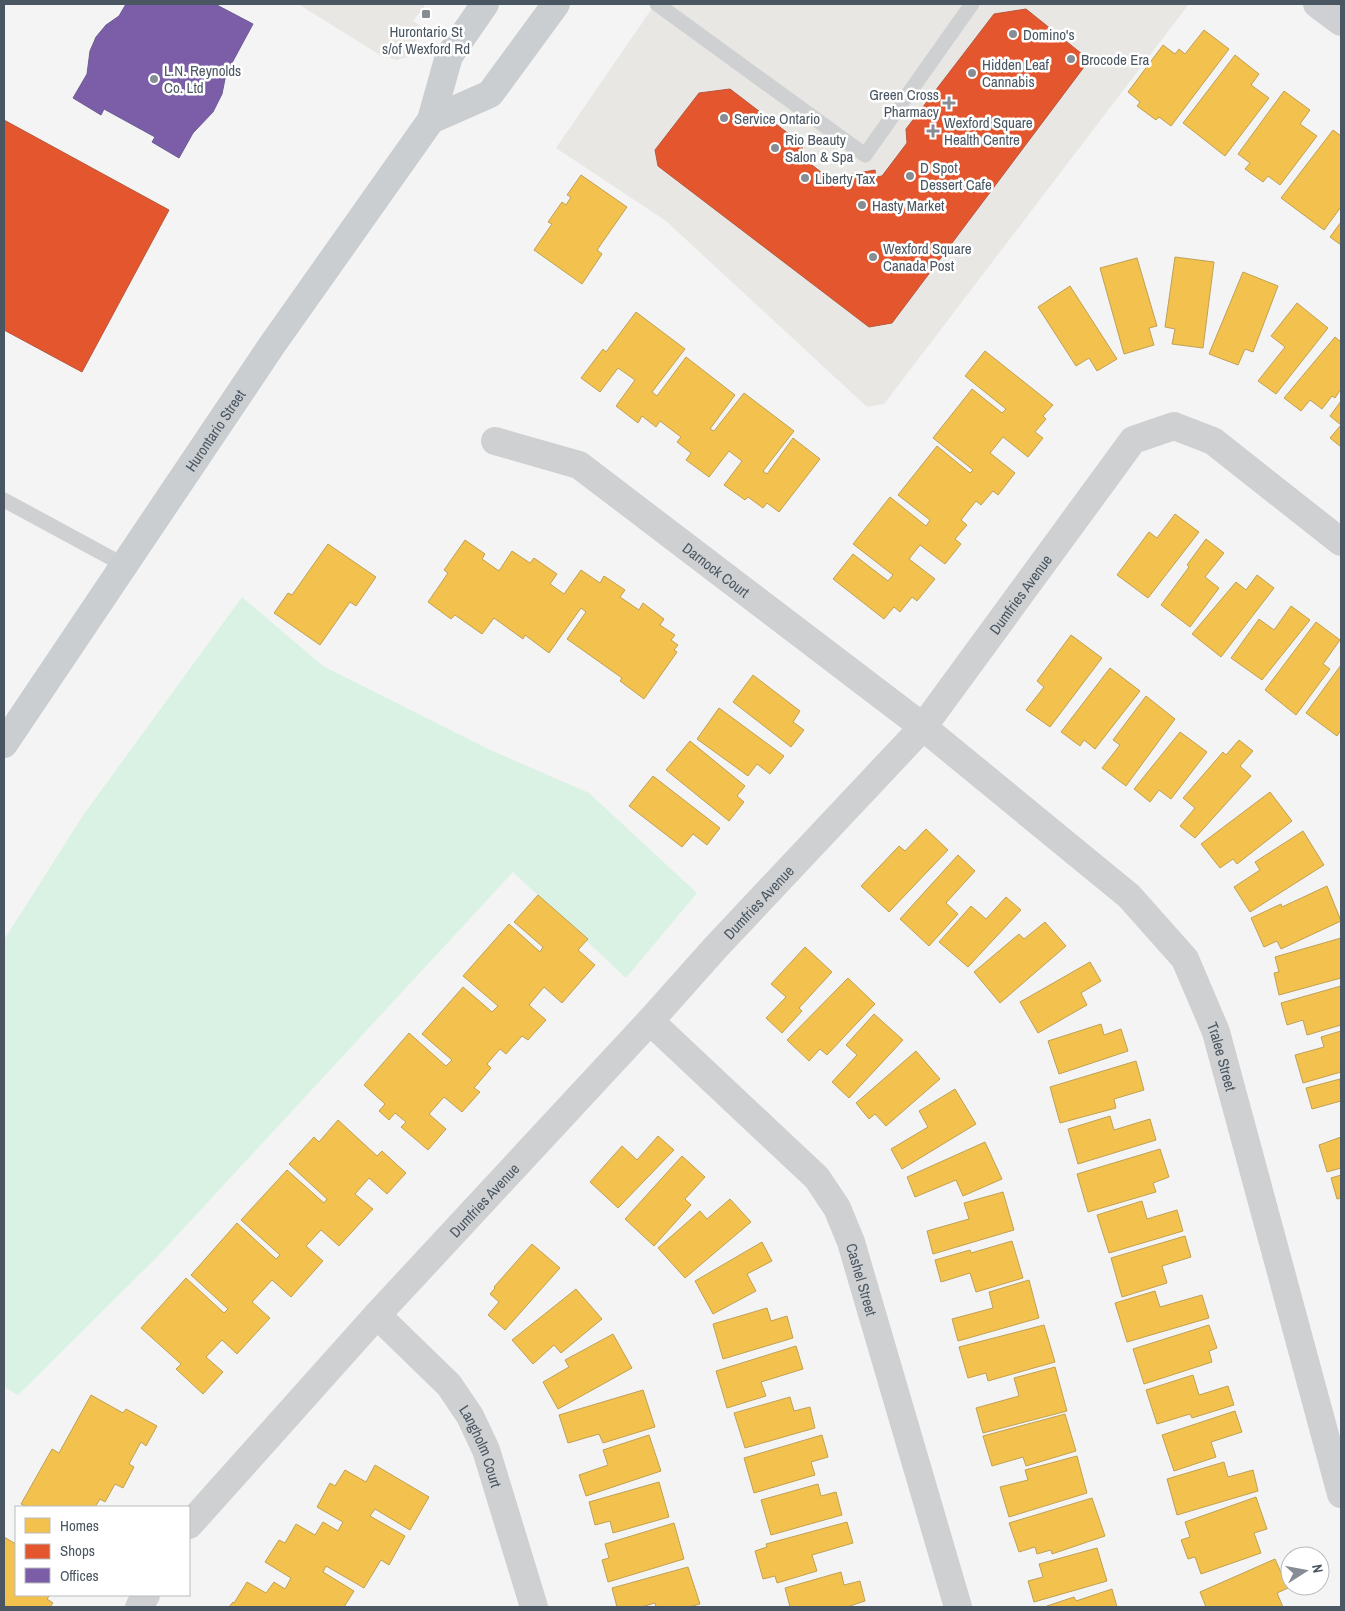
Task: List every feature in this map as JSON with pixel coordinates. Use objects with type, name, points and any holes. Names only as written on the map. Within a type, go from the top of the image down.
[{"type":"main road","name":"Hurontario Street","points":[[4,744],[272,345],[431,120],[449,56],[485,4]]},
{"type":"main road","points":[[431,120],[490,94],[556,4]]},
{"type":"street","points":[[1317,4],[1341,22]]},
{"type":"street","name":"Dumfries Avenue","points":[[190,1524],[377,1315],[650,1021],[716,946],[923,727],[1133,440],[1174,426],[1213,441],[1341,542]]},
{"type":"street","name":"Darnock Court","points":[[496,441],[579,465],[923,727]]},
{"type":"street","name":"Tralee Street","points":[[923,727],[1129,896],[1185,959],[1216,1032],[1341,1494]]},
{"type":"street","name":"Cashel Street","points":[[650,1021],[817,1178],[837,1208],[851,1242],[958,1607]]},
{"type":"street","name":"Langholm Court","points":[[377,1315],[449,1385],[470,1416],[486,1450],[534,1607]]},
{"type":"street","points":[[139,1607],[145,1596]]},
{"type":"lane","points":[[657,4],[865,155],[972,4]]},
{"type":"lane","points":[[4,500],[124,565]]},
{"type":"shaded area","points":[[298,4],[426,4],[413,21],[424,28],[408,57],[397,60],[380,55]]},
{"type":"shaded area","points":[[655,4],[1189,4],[884,404],[867,407],[666,221],[556,148]]},
{"type":"green space","points":[[242,597],[323,666],[488,749],[589,793],[697,893],[626,978],[513,872],[158,1256],[18,1395],[4,1387],[4,940],[84,814]]},
{"type":"building: Homes","points":[[1204,30],[1229,49],[1171,126],[1159,117],[1156,120],[1137,106],[1140,102],[1128,92],[1163,45],[1175,54],[1179,49],[1185,54]]},
{"type":"building: Homes","points":[[1235,55],[1259,74],[1251,85],[1269,98],[1225,156],[1183,123]]},
{"type":"building: Homes","points":[[1284,91],[1310,110],[1300,124],[1317,136],[1280,185],[1268,176],[1263,182],[1245,169],[1250,163],[1238,154]]},
{"type":"building: Homes","points":[[1333,130],[1341,136],[1341,207],[1324,230],[1281,198]]},
{"type":"building: Homes","points":[[581,175],[627,207],[597,250],[602,254],[582,284],[534,250],[552,224],[548,222],[562,202],[566,205],[571,197],[567,195]]},
{"type":"building: Homes","points":[[1341,222],[1341,245],[1330,237]]},
{"type":"building: Homes","points":[[1175,257],[1214,262],[1203,348],[1172,344],[1175,329],[1165,327]]},
{"type":"building: Homes","points":[[1137,258],[1157,326],[1149,328],[1154,345],[1124,354],[1100,268]]},
{"type":"building: Homes","points":[[1243,272],[1278,286],[1253,352],[1245,349],[1238,365],[1209,354]]},
{"type":"building: Homes","points":[[1070,286],[1117,359],[1097,371],[1089,358],[1076,366],[1038,307]]},
{"type":"building: Homes","points":[[1297,303],[1328,328],[1276,394],[1258,381],[1285,347],[1271,336]]},
{"type":"building: Homes","points":[[636,312],[685,349],[652,392],[657,396],[686,357],[735,395],[710,429],[714,431],[744,393],[794,431],[763,471],[767,474],[793,438],[820,459],[779,512],[767,503],[763,508],[748,497],[745,500],[724,485],[742,461],[729,451],[709,477],[686,460],[691,453],[677,442],[681,437],[660,421],[656,427],[642,416],[638,423],[616,406],[635,380],[618,368],[600,392],[581,378],[603,349],[606,352]]},
{"type":"building: Homes","points":[[1335,337],[1341,342],[1341,389],[1335,398],[1332,396],[1322,409],[1310,400],[1301,411],[1284,398]]},
{"type":"building: Homes","points":[[985,351],[1053,405],[1043,416],[1046,419],[1035,432],[1043,438],[1028,457],[1003,437],[990,453],[1015,473],[998,495],[993,491],[981,505],[976,501],[961,520],[967,525],[955,539],[961,544],[945,564],[920,545],[909,559],[935,579],[917,601],[912,597],[900,612],[894,607],[884,619],[833,579],[853,554],[888,581],[893,575],[853,544],[890,497],[926,526],[930,520],[898,495],[937,446],[970,473],[973,470],[933,438],[972,389],[1002,413],[1006,409],[965,376]]},
{"type":"building: Homes","points":[[1341,401],[1341,425],[1330,416]]},
{"type":"building: Homes","points":[[1341,425],[1341,447],[1330,438]]},
{"type":"building: Homes","points":[[1175,514],[1199,532],[1148,598],[1117,575],[1149,532],[1157,538]]},
{"type":"building: Homes","points":[[1206,539],[1224,553],[1205,577],[1219,588],[1190,627],[1161,605],[1189,567],[1187,565]]},
{"type":"building: Homes","points":[[465,540],[485,554],[482,559],[499,571],[512,551],[530,563],[534,558],[557,574],[550,584],[564,594],[581,570],[600,583],[604,576],[625,590],[620,597],[639,610],[643,603],[664,619],[660,625],[675,635],[671,640],[678,645],[674,650],[677,652],[644,699],[620,681],[622,678],[567,639],[586,612],[581,608],[549,653],[525,635],[523,639],[494,618],[482,634],[455,615],[451,619],[428,602],[448,573],[444,570]]},
{"type":"building: Homes","points":[[328,544],[376,577],[356,606],[350,602],[320,645],[274,613],[288,593],[292,595]]},
{"type":"building: Homes","points":[[1257,575],[1274,588],[1221,657],[1192,634],[1236,582],[1246,590]]},
{"type":"building: Homes","points":[[1291,606],[1310,620],[1262,680],[1231,658],[1259,619],[1274,630]]},
{"type":"building: Homes","points":[[1316,622],[1340,640],[1323,664],[1330,669],[1296,715],[1265,690]]},
{"type":"building: Homes","points":[[1071,635],[1102,658],[1050,727],[1026,710],[1044,687],[1037,681]]},
{"type":"building: Homes","points":[[1341,665],[1341,730],[1337,736],[1306,713]]},
{"type":"building: Homes","points":[[1110,668],[1140,691],[1095,749],[1084,740],[1080,746],[1061,732]]},
{"type":"building: Homes","points":[[753,675],[800,711],[793,722],[804,730],[791,747],[733,702]]},
{"type":"building: Homes","points":[[1146,696],[1175,719],[1126,786],[1102,768],[1120,745],[1113,740]]},
{"type":"building: Homes","points":[[719,708],[784,756],[770,774],[757,764],[748,776],[697,739]]},
{"type":"building: Homes","points":[[1180,732],[1207,752],[1171,799],[1159,790],[1150,802],[1134,789]]},
{"type":"building: Homes","points":[[1239,740],[1253,751],[1240,766],[1251,776],[1195,838],[1180,826],[1195,808],[1183,798],[1223,752],[1226,755]]},
{"type":"building: Homes","points":[[690,741],[745,786],[737,796],[744,802],[729,821],[666,770]]},
{"type":"building: Homes","points":[[653,776],[720,828],[707,845],[693,834],[682,847],[629,806]]},
{"type":"building: Homes","points":[[1270,792],[1292,821],[1237,864],[1233,859],[1220,868],[1201,844]]},
{"type":"building: Homes","points":[[926,829],[948,850],[889,912],[861,886],[899,846],[905,851]]},
{"type":"building: Homes","points":[[1303,831],[1324,865],[1250,912],[1234,887],[1260,870],[1255,862]]},
{"type":"building: Homes","points":[[958,855],[975,871],[946,903],[958,914],[929,946],[900,919]]},
{"type":"building: Homes","points":[[1327,886],[1341,921],[1281,949],[1277,941],[1264,947],[1251,918],[1281,904],[1282,907]]},
{"type":"building: Homes","points":[[538,895],[588,939],[578,950],[595,965],[562,1003],[544,987],[529,1005],[546,1020],[528,1040],[522,1036],[506,1054],[500,1049],[487,1064],[491,1068],[474,1088],[480,1092],[462,1112],[444,1097],[429,1114],[446,1129],[428,1150],[401,1127],[406,1122],[395,1113],[389,1120],[379,1111],[385,1104],[364,1085],[409,1033],[446,1066],[452,1060],[422,1034],[463,987],[492,1012],[498,1006],[463,976],[509,924],[540,952],[543,947],[514,922]]},
{"type":"building: Homes","points":[[1006,897],[1021,910],[968,967],[939,942],[971,906],[986,919]]},
{"type":"building: Homes","points":[[1045,922],[1066,946],[1000,1003],[974,972],[1019,934],[1024,939]]},
{"type":"building: Homes","points":[[1341,938],[1341,978],[1279,995],[1274,973],[1279,972],[1275,957]]},
{"type":"building: Homes","points":[[805,947],[832,972],[799,1008],[802,1011],[782,1033],[766,1018],[786,997],[771,984]]},
{"type":"building: Homes","points":[[1090,962],[1101,981],[1081,993],[1087,1005],[1038,1033],[1020,1002]]},
{"type":"building: Homes","points":[[848,978],[875,1004],[827,1055],[820,1049],[809,1061],[787,1040]]},
{"type":"building: Homes","points":[[1341,986],[1341,1025],[1307,1035],[1303,1020],[1287,1025],[1281,1003]]},
{"type":"building: Homes","points":[[874,1014],[903,1040],[849,1098],[832,1082],[857,1055],[846,1045]]},
{"type":"building: Homes","points":[[1101,1024],[1104,1035],[1121,1029],[1128,1051],[1059,1074],[1048,1041]]},
{"type":"building: Homes","points":[[1341,1031],[1341,1072],[1303,1083],[1295,1055],[1324,1047],[1321,1037]]},
{"type":"building: Homes","points":[[916,1051],[940,1079],[886,1126],[875,1114],[869,1119],[856,1103]]},
{"type":"building: Homes","points":[[1136,1061],[1144,1090],[1114,1099],[1116,1108],[1060,1123],[1050,1087]]},
{"type":"building: Homes","points":[[1340,1079],[1341,1101],[1312,1109],[1306,1088]]},
{"type":"building: Homes","points":[[955,1089],[976,1124],[902,1169],[891,1149],[928,1127],[919,1111]]},
{"type":"building: Homes","points":[[1110,1116],[1114,1130],[1150,1119],[1156,1140],[1078,1164],[1068,1129]]},
{"type":"building: Homes","points":[[338,1120],[377,1156],[382,1151],[406,1173],[387,1194],[369,1178],[355,1194],[373,1209],[339,1246],[321,1230],[306,1246],[323,1261],[291,1297],[272,1280],[252,1302],[270,1318],[237,1354],[222,1340],[206,1357],[223,1372],[203,1394],[176,1369],[181,1364],[141,1328],[186,1278],[224,1313],[228,1309],[191,1275],[237,1223],[276,1259],[280,1255],[241,1220],[287,1170],[324,1203],[327,1199],[289,1164],[314,1137],[319,1142]]},
{"type":"building: Homes","points":[[658,1136],[674,1150],[618,1208],[590,1182],[622,1146],[637,1160]]},
{"type":"building: Homes","points":[[1341,1137],[1341,1168],[1327,1172],[1319,1145]]},
{"type":"building: Homes","points":[[985,1142],[1002,1179],[963,1196],[956,1180],[915,1197],[907,1177]]},
{"type":"building: Homes","points":[[1160,1149],[1169,1177],[1153,1183],[1156,1192],[1088,1212],[1077,1174]]},
{"type":"building: Homes","points":[[682,1156],[705,1177],[685,1199],[691,1205],[654,1246],[625,1219]]},
{"type":"building: Homes","points":[[1341,1175],[1341,1198],[1337,1199],[1331,1178]]},
{"type":"building: Homes","points":[[1003,1192],[1014,1230],[933,1254],[927,1231],[969,1219],[964,1203]]},
{"type":"building: Homes","points":[[730,1199],[751,1222],[685,1278],[658,1248],[700,1211],[707,1219]]},
{"type":"building: Homes","points":[[1142,1201],[1147,1219],[1177,1210],[1183,1231],[1109,1253],[1097,1215]]},
{"type":"building: Homes","points":[[1185,1236],[1191,1257],[1162,1266],[1167,1283],[1122,1297],[1111,1258]]},
{"type":"building: Homes","points":[[1012,1241],[1023,1278],[976,1292],[970,1273],[941,1282],[935,1260],[970,1250],[971,1253]]},
{"type":"building: Homes","points":[[762,1242],[772,1261],[747,1274],[756,1291],[713,1314],[695,1281]]},
{"type":"building: Homes","points":[[532,1244],[560,1268],[505,1330],[488,1315],[499,1302],[490,1294]]},
{"type":"building: Homes","points":[[1029,1280],[1039,1318],[958,1341],[952,1319],[993,1308],[989,1292]]},
{"type":"building: Homes","points":[[576,1289],[602,1319],[561,1353],[554,1345],[533,1364],[512,1340]]},
{"type":"building: Homes","points":[[1155,1291],[1160,1307],[1202,1295],[1209,1318],[1127,1342],[1115,1303]]},
{"type":"building: Homes","points":[[767,1308],[771,1321],[787,1316],[793,1338],[723,1359],[713,1324]]},
{"type":"building: Homes","points":[[1044,1325],[1055,1362],[988,1381],[986,1373],[968,1378],[959,1347]]},
{"type":"building: Homes","points":[[1209,1325],[1217,1348],[1209,1351],[1212,1362],[1144,1384],[1133,1349]]},
{"type":"building: Homes","points":[[613,1334],[632,1368],[558,1409],[543,1382],[569,1367],[565,1360]]},
{"type":"building: Homes","points":[[796,1346],[803,1369],[761,1382],[766,1396],[727,1408],[716,1371]]},
{"type":"building: Homes","points":[[1055,1367],[1067,1411],[983,1433],[976,1408],[1019,1396],[1014,1378]]},
{"type":"building: Homes","points":[[1193,1375],[1199,1395],[1228,1386],[1234,1405],[1192,1418],[1190,1414],[1157,1424],[1146,1390]]},
{"type":"building: Homes","points":[[643,1390],[655,1427],[603,1443],[599,1434],[568,1443],[559,1415]]},
{"type":"building: Homes","points":[[91,1395],[123,1413],[126,1409],[157,1426],[146,1446],[141,1442],[129,1464],[134,1467],[123,1488],[115,1484],[105,1502],[100,1499],[96,1506],[25,1506],[21,1504],[52,1449],[59,1453]]},
{"type":"building: Homes","points":[[790,1397],[794,1411],[810,1407],[815,1428],[745,1448],[734,1413]]},
{"type":"building: Homes","points":[[1235,1411],[1242,1432],[1211,1442],[1216,1457],[1174,1471],[1162,1435]]},
{"type":"building: Homes","points":[[1065,1414],[1076,1451],[1026,1466],[1023,1457],[992,1466],[983,1436]]},
{"type":"building: Homes","points":[[649,1435],[661,1471],[586,1496],[579,1475],[608,1465],[603,1450]]},
{"type":"building: Homes","points":[[822,1435],[828,1457],[811,1462],[815,1475],[754,1493],[744,1458]]},
{"type":"building: Homes","points":[[1077,1456],[1087,1493],[1009,1517],[1000,1487],[1028,1480],[1025,1470]]},
{"type":"building: Homes","points":[[1224,1462],[1228,1477],[1253,1470],[1258,1491],[1177,1515],[1167,1479]]},
{"type":"building: Homes","points":[[375,1465],[429,1497],[410,1530],[375,1509],[370,1516],[405,1536],[389,1565],[381,1560],[364,1588],[326,1566],[323,1572],[354,1591],[344,1607],[229,1607],[234,1603],[247,1582],[266,1593],[274,1582],[285,1589],[291,1578],[265,1562],[279,1540],[285,1543],[296,1524],[315,1535],[323,1522],[338,1531],[343,1522],[317,1507],[330,1483],[335,1486],[345,1470],[366,1482]]},
{"type":"building: Homes","points":[[659,1482],[669,1517],[613,1533],[610,1521],[595,1525],[589,1502]]},
{"type":"building: Homes","points":[[818,1484],[821,1496],[836,1492],[842,1515],[771,1535],[761,1500]]},
{"type":"building: Homes","points":[[1256,1497],[1267,1529],[1254,1533],[1261,1553],[1201,1574],[1195,1557],[1188,1559],[1181,1540],[1190,1537],[1185,1522]]},
{"type":"building: Homes","points":[[1092,1498],[1105,1536],[1052,1554],[1051,1550],[1037,1554],[1035,1547],[1019,1552],[1009,1523]]},
{"type":"building: Homes","points":[[847,1522],[853,1543],[812,1555],[817,1571],[777,1583],[775,1576],[763,1579],[755,1551],[767,1547],[766,1544]]},
{"type":"building: Homes","points":[[674,1523],[684,1559],[608,1582],[602,1560],[609,1558],[605,1544]]},
{"type":"building: Homes","points":[[4,1537],[15,1543],[15,1596],[49,1596],[47,1599],[53,1603],[50,1607],[4,1607]]},
{"type":"building: Homes","points":[[1097,1548],[1107,1581],[1034,1602],[1028,1581],[1043,1577],[1039,1564]]},
{"type":"building: Homes","points":[[1275,1559],[1280,1570],[1280,1592],[1277,1593],[1283,1607],[1206,1607],[1200,1592]]},
{"type":"building: Homes","points":[[688,1567],[700,1604],[688,1607],[656,1607],[655,1603],[641,1607],[617,1607],[612,1588]]},
{"type":"building: Homes","points":[[841,1572],[844,1585],[860,1581],[865,1601],[847,1607],[790,1607],[785,1588]]},
{"type":"building: Homes","points":[[1112,1589],[1117,1607],[1044,1607],[1074,1597],[1076,1601]]},
{"type":"building: Shops","points":[[1026,9],[1082,54],[1084,67],[892,323],[869,327],[658,166],[655,150],[699,93],[730,89],[802,144],[803,158],[835,183],[843,182],[841,176],[875,170],[876,177],[882,176],[907,143],[906,129],[994,14]]},
{"type":"building: Shops","points":[[4,120],[169,210],[82,372],[4,330]]},
{"type":"building: Offices","name":"L.N. Reynolds Co. Ltd","points":[[126,4],[215,4],[253,24],[226,74],[222,94],[213,112],[193,133],[179,158],[152,142],[155,137],[104,109],[101,115],[73,98],[87,74],[90,51],[96,37],[106,25],[119,16]]},
{"type":"place","name":"Hurontario St s/of Wexford Rd","points":[[426,14]]},
{"type":"place","name":"Domino's","points":[[1013,34]]},
{"type":"place","name":"Brocode Era","points":[[1071,59]]},
{"type":"place","name":"Hidden Leaf Cannabis","points":[[972,73]]},
{"type":"place","name":"L.N. Reynolds Co. Ltd","points":[[154,79]]},
{"type":"place","name":"Green Cross Pharmacy","points":[[949,103]]},
{"type":"place","name":"Service Ontario","points":[[724,118]]},
{"type":"place","name":"Wexford Square Health Centre","points":[[933,131]]},
{"type":"place","name":"Rio Beauty Salon & Spa","points":[[775,148]]},
{"type":"place","name":"D Spot Dessert Cafe","points":[[910,176]]},
{"type":"place","name":"Liberty Tax","points":[[805,178]]},
{"type":"place","name":"Hasty Market","points":[[862,205]]},
{"type":"place","name":"Wexford Square Canada Post","points":[[873,257]]}]
